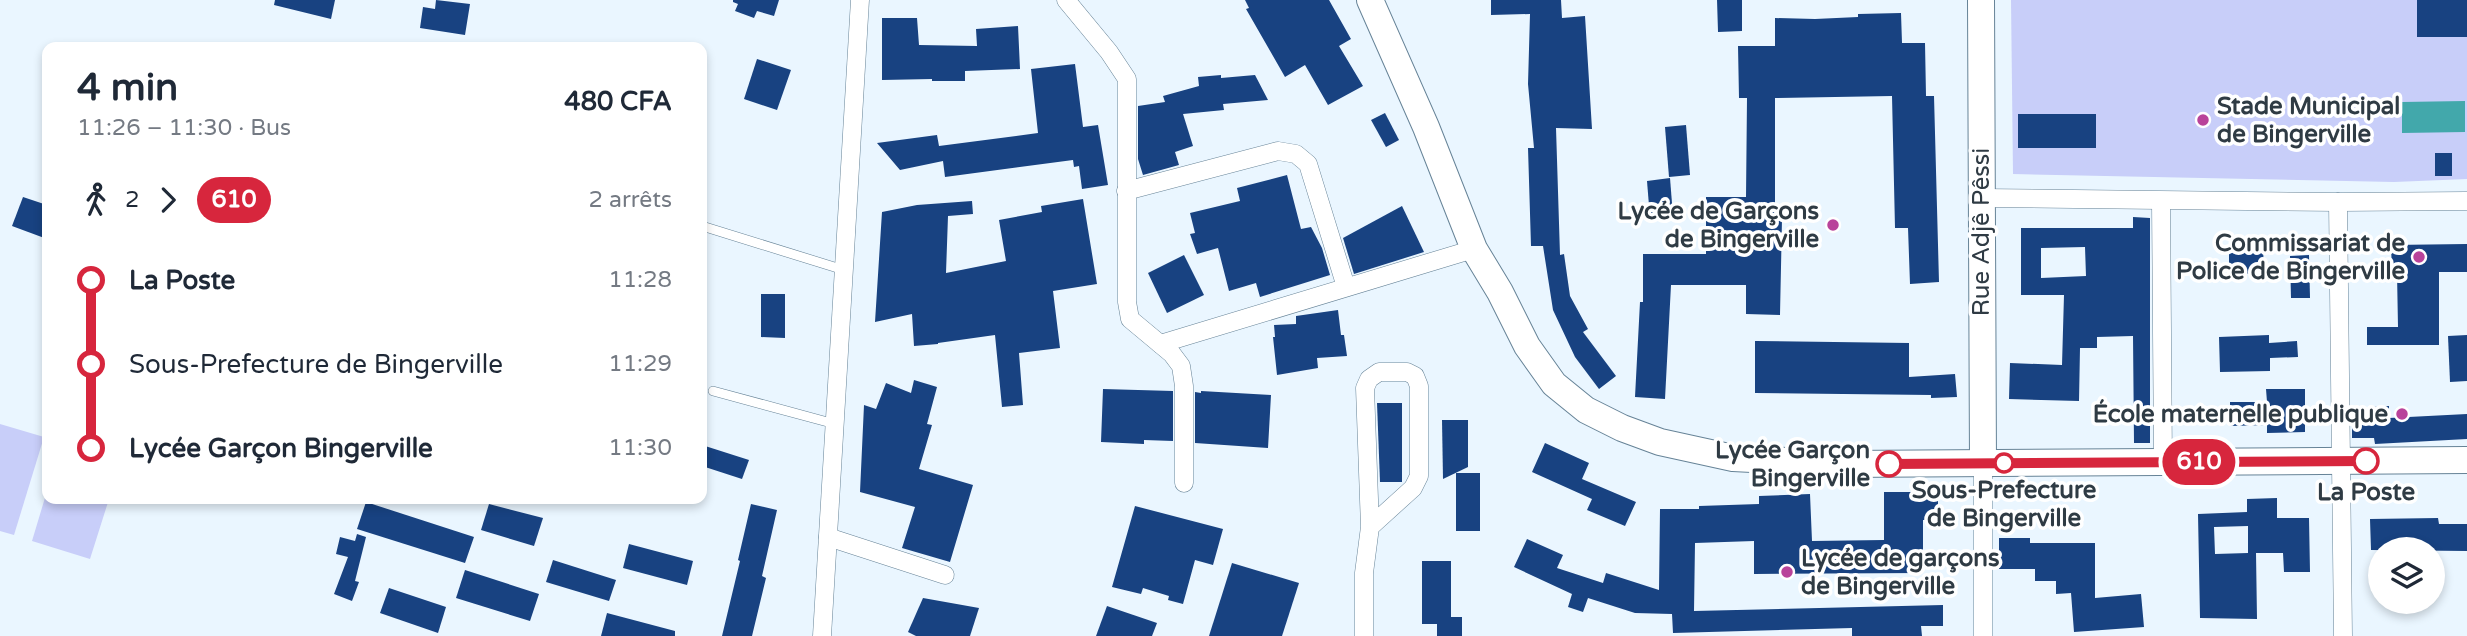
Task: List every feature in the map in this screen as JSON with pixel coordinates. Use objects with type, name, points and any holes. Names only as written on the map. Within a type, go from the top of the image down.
[{"type":"main road","points":[[1370,0],[1426,127],[1474,248],[1527,346],[1554,384],[1587,410],[1622,428],[1660,442],[1733,458],[1842,464],[2467,460]]},
{"type":"main road","name":"Rue Adjê Pêssi","points":[[1981,0],[1983,463]]},
{"type":"street","points":[[822,636],[860,0]]},
{"type":"street","points":[[1066,0],[1109,52],[1127,79],[1127,302],[1130,319],[1172,354],[1181,366],[1184,386],[1184,483]]},
{"type":"street","points":[[1126,191],[1278,151],[1296,154],[1308,164],[1346,286]]},
{"type":"street","points":[[1981,198],[2467,201]]},
{"type":"street","points":[[2161,201],[2164,462]]},
{"type":"street","points":[[2339,202],[2343,636]]},
{"type":"street","points":[[1160,344],[1474,248]]},
{"type":"street","points":[[1364,636],[1364,573],[1370,527],[1365,388],[1369,379],[1379,372],[1407,372],[1415,376],[1419,386],[1419,476],[1413,488],[1370,527]]},
{"type":"street","points":[[1983,463],[1983,636]]},
{"type":"street","points":[[828,537],[945,575]]},
{"type":"lane","points":[[707,228],[845,271]]},
{"type":"lane","points":[[713,391],[835,424]]},
{"type":"shaded area","name":"Stade Municipal de Bingerville","points":[[2011,0],[2467,0],[2467,179],[2394,182],[2013,174]]},
{"type":"shaded area","points":[[2465,101],[2465,132],[2402,133],[2402,102]]},
{"type":"shaded area","points":[[0,424],[42,436],[42,444],[14,535],[0,531]]},
{"type":"shaded area","points":[[43,504],[107,504],[90,559],[32,541]]},
{"type":"building","points":[[275,0],[335,0],[331,19],[274,5]]},
{"type":"building","points":[[436,0],[470,4],[465,35],[420,28],[423,7],[435,9]]},
{"type":"building","points":[[733,0],[779,0],[774,16],[757,11],[754,18],[735,11],[738,4]]},
{"type":"building","points":[[1245,0],[1329,0],[1351,39],[1339,46],[1363,86],[1328,105],[1305,65],[1285,77],[1246,9],[1249,8]]},
{"type":"building","points":[[1491,0],[1561,0],[1562,18],[1585,16],[1592,129],[1556,128],[1560,255],[1564,254],[1570,296],[1588,329],[1583,332],[1616,376],[1599,389],[1575,357],[1553,310],[1543,246],[1531,246],[1528,148],[1534,148],[1528,84],[1530,14],[1491,15]]},
{"type":"building","points":[[1717,0],[1742,0],[1742,31],[1718,32]]},
{"type":"building","points":[[2417,0],[2467,0],[2467,37],[2417,37]]},
{"type":"building","points":[[1901,13],[1902,43],[1925,43],[1926,96],[1934,96],[1939,282],[1910,284],[1908,228],[1895,228],[1892,96],[1775,98],[1775,219],[1782,219],[1780,315],[1746,314],[1746,285],[1671,285],[1665,399],[1635,397],[1640,302],[1643,302],[1643,254],[1706,254],[1706,197],[1746,197],[1747,98],[1739,98],[1738,46],[1775,46],[1775,18],[1815,19]]},
{"type":"building","points":[[882,18],[917,18],[919,45],[977,46],[976,29],[1018,26],[1020,69],[965,71],[965,81],[882,80]]},
{"type":"building","points":[[757,59],[791,70],[777,110],[744,99]]},
{"type":"building","points":[[1075,64],[1083,127],[1098,125],[1108,185],[1082,189],[1079,166],[1074,167],[1073,160],[945,177],[943,161],[900,170],[877,143],[937,135],[939,146],[1038,133],[1031,69]]},
{"type":"building","points":[[1221,75],[1221,78],[1255,75],[1268,100],[1223,104],[1224,110],[1183,114],[1193,146],[1175,152],[1179,165],[1143,175],[1138,159],[1138,106],[1165,102],[1163,96],[1199,86],[1198,77]]},
{"type":"building","points":[[1385,113],[1399,140],[1386,147],[1371,120]]},
{"type":"building","points":[[2018,114],[2096,114],[2096,148],[2018,148]]},
{"type":"building","points":[[1686,125],[1690,175],[1669,177],[1665,127]]},
{"type":"building","points":[[2435,153],[2452,153],[2452,176],[2435,176]]},
{"type":"building","points":[[1287,175],[1301,229],[1311,227],[1322,248],[1330,275],[1260,297],[1256,283],[1229,291],[1218,248],[1197,254],[1190,234],[1195,233],[1190,213],[1240,201],[1237,188]]},
{"type":"building","points":[[1670,178],[1673,216],[1650,218],[1647,181]]},
{"type":"building","points":[[23,197],[42,203],[42,237],[12,226]]},
{"type":"building","points":[[1083,199],[1097,284],[1053,291],[1060,348],[1019,353],[1023,405],[1002,407],[995,335],[914,346],[912,314],[875,322],[882,212],[917,205],[972,201],[973,214],[948,216],[946,273],[1006,261],[999,220],[1042,212],[1041,206]]},
{"type":"building","points":[[1402,206],[1424,252],[1354,274],[1343,238]]},
{"type":"building","points":[[2133,217],[2150,218],[2150,443],[2134,443],[2133,336],[2097,337],[2097,348],[2080,348],[2079,401],[2009,399],[2010,363],[2062,365],[2064,295],[2021,295],[2021,228],[2133,228]],"holes":[[[2085,247],[2086,276],[2041,278],[2041,248]]]},
{"type":"building","points":[[2467,244],[2467,272],[2439,272],[2439,345],[2367,345],[2367,327],[2398,327],[2397,273],[2392,273],[2391,245]]},
{"type":"building","points":[[2263,246],[2264,273],[2229,274],[2229,247]]},
{"type":"building","points":[[1184,255],[1204,295],[1167,313],[1148,273]]},
{"type":"building","points":[[2309,255],[2310,298],[2291,298],[2290,256]]},
{"type":"building","points":[[761,294],[785,294],[785,338],[761,337]]},
{"type":"building","points":[[1338,310],[1347,356],[1317,358],[1318,368],[1277,375],[1274,325],[1296,324],[1296,316]]},
{"type":"building","points":[[2269,335],[2269,343],[2297,341],[2298,357],[2270,358],[2270,371],[2220,372],[2219,337]]},
{"type":"building","points":[[2467,335],[2467,381],[2450,382],[2448,336]]},
{"type":"building","points":[[1755,341],[1909,343],[1909,377],[1955,374],[1957,397],[1755,393]]},
{"type":"building","points":[[914,380],[937,387],[927,424],[932,425],[919,469],[973,485],[950,562],[902,548],[915,507],[860,492],[864,405],[876,409],[886,383],[911,393]]},
{"type":"building","points":[[1103,389],[1173,391],[1173,441],[1144,440],[1144,444],[1101,442]]},
{"type":"building","points":[[2266,389],[2305,389],[2305,432],[2267,433],[2267,425],[2230,426],[2230,402],[2267,402]]},
{"type":"building","points":[[1195,392],[1271,395],[1268,448],[1195,443]]},
{"type":"building","points":[[1377,403],[1402,403],[1402,482],[1380,482]]},
{"type":"building","points":[[2389,406],[2389,418],[2467,414],[2467,439],[2375,444],[2374,438],[2352,438],[2352,418],[2373,418],[2372,407]]},
{"type":"building","points":[[1442,420],[1468,420],[1468,467],[1443,479]]},
{"type":"building","points":[[1545,443],[1589,463],[1582,479],[1636,502],[1625,526],[1587,510],[1592,499],[1532,472]]},
{"type":"building","points":[[707,447],[749,460],[742,479],[707,468]]},
{"type":"building","points":[[1456,473],[1480,473],[1480,531],[1456,531]]},
{"type":"building","points":[[1884,492],[1938,492],[1938,520],[1923,520],[1923,573],[1754,574],[1754,541],[1695,543],[1694,611],[1943,605],[1943,626],[1921,626],[1922,636],[1852,636],[1852,628],[1673,633],[1672,614],[1635,613],[1588,598],[1583,612],[1568,607],[1572,594],[1514,567],[1527,539],[1563,555],[1557,568],[1603,583],[1606,573],[1659,590],[1660,509],[1759,504],[1759,496],[1810,494],[1812,541],[1884,540]]},
{"type":"building","points":[[2277,498],[2277,518],[2309,518],[2310,572],[2284,572],[2283,553],[2256,553],[2257,619],[2200,618],[2198,514],[2247,512],[2247,499]],"holes":[[[2248,526],[2248,553],[2215,554],[2214,527]]]},
{"type":"building","points":[[365,504],[372,504],[474,537],[465,563],[357,529]]},
{"type":"building","points":[[489,504],[543,518],[534,546],[481,530]]},
{"type":"building","points":[[751,504],[777,510],[762,576],[766,578],[752,636],[722,636],[740,561],[738,560]]},
{"type":"building","points":[[1135,506],[1223,529],[1213,565],[1195,560],[1183,604],[1168,600],[1169,596],[1143,588],[1141,594],[1112,587]]},
{"type":"building","points":[[2438,518],[2439,524],[2467,524],[2467,551],[2445,551],[2445,537],[2371,537],[2370,519]]},
{"type":"building","points":[[357,534],[366,537],[355,581],[359,582],[352,601],[334,594],[348,557],[336,554],[340,537],[355,541]]},
{"type":"building","points":[[1999,538],[2030,538],[2030,543],[2095,543],[2095,598],[2141,594],[2144,627],[2074,632],[2071,593],[2056,594],[2056,581],[2035,581],[2035,569],[1999,569]]},
{"type":"building","points":[[629,544],[693,561],[687,585],[623,568]]},
{"type":"building","points":[[553,560],[616,580],[609,601],[546,582]]},
{"type":"building","points":[[1422,561],[1451,561],[1451,617],[1462,617],[1462,636],[1437,636],[1437,624],[1422,624]]},
{"type":"building","points":[[1232,563],[1299,583],[1282,636],[1209,636]]},
{"type":"building","points":[[465,570],[539,594],[530,621],[456,598]]},
{"type":"building","points":[[389,588],[446,607],[438,633],[380,613]]},
{"type":"building","points":[[923,598],[979,608],[970,636],[916,636],[908,632]]},
{"type":"building","points":[[1107,606],[1157,623],[1152,636],[1096,636]]},
{"type":"building","points":[[607,613],[675,631],[675,636],[601,636]]},
{"type":"bus line","name":"610","points":[[1889,464],[2366,461]]},
{"type":"place","name":"Stade Municipal de Bingerville","points":[[2203,120]]},
{"type":"place","name":"Lycée de Garçons de Bingerville","points":[[1833,225]]},
{"type":"place","name":"Commissariat de Police de Bingerville","points":[[2419,257]]},
{"type":"place","name":"École maternelle publique","points":[[2402,414]]},
{"type":"place","name":"La Poste","points":[[2366,461]]},
{"type":"place","name":"Sous-Prefecture de Bingerville","points":[[2004,463]]},
{"type":"place","name":"Lycée Garçon Bingerville","points":[[1889,464]]},
{"type":"place","name":"Lycée de garçons de Bingerville","points":[[1787,572]]}]
